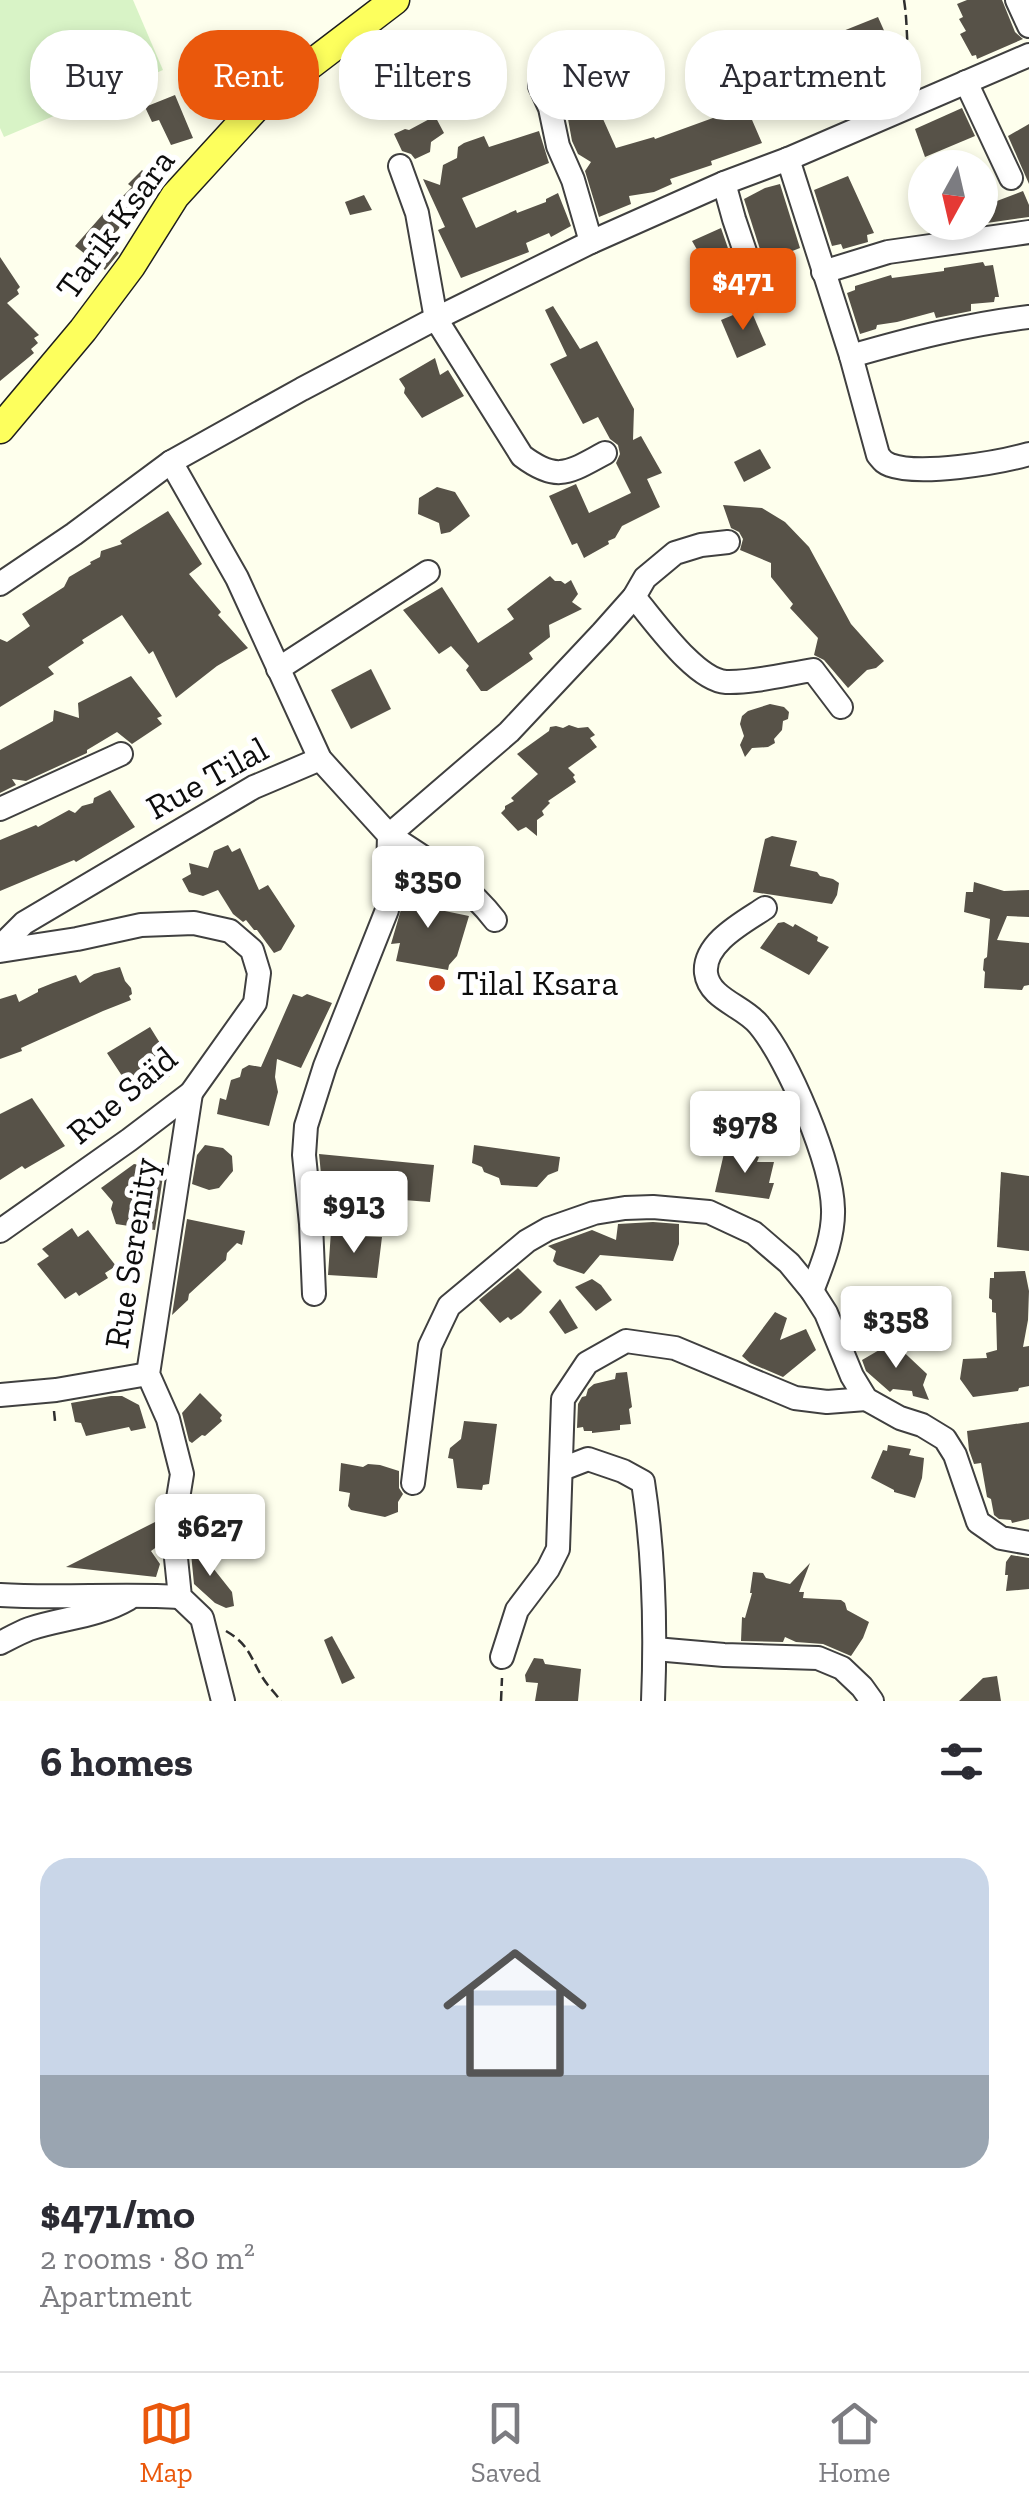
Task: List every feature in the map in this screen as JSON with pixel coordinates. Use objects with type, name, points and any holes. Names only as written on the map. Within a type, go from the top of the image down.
[{"type":"main road","name":"Tarik Ksara","points":[[0,428],[84,330],[176,196],[207,160],[260,102],[386,3]]},
{"type":"street","points":[[1016,0],[1029,26]]},
{"type":"street","points":[[0,584],[171,462],[436,319],[724,182],[788,159],[1028,56]]},
{"type":"street","points":[[966,82],[1011,178]]},
{"type":"street","points":[[553,120],[591,242]]},
{"type":"street","points":[[788,159],[878,454],[888,464],[928,468],[975,466],[1029,454]]},
{"type":"street","points":[[400,166],[417,212],[436,319],[522,456],[541,470],[560,473],[605,453]]},
{"type":"street","points":[[724,182],[758,290]]},
{"type":"street","points":[[823,272],[888,252],[1029,232]]},
{"type":"street","points":[[851,356],[942,331],[1029,317]]},
{"type":"street","points":[[171,462],[237,578],[320,759]]},
{"type":"street","points":[[314,1294],[304,1154],[306,1126],[324,1066],[387,910],[389,835],[509,732],[634,597],[645,578],[675,553],[728,542]]},
{"type":"street","points":[[278,670],[428,572]]},
{"type":"street","points":[[634,597],[703,672],[723,682],[813,670],[842,707]]},
{"type":"street","points":[[0,808],[121,754]]},
{"type":"street","name":"Rue Tilal","points":[[0,949],[24,922],[254,786],[320,759],[389,835],[443,871],[481,902],[495,920]]},
{"type":"street","points":[[765,908],[710,952],[706,974],[714,991],[759,1024],[783,1064],[821,1150],[832,1196],[832,1225],[812,1290]]},
{"type":"street","name":"Rue Saïd","points":[[0,949],[141,925],[194,923],[230,931],[252,950],[259,974],[255,1003],[191,1092],[0,1231]]},
{"type":"street","name":"Rue Serenity","points":[[180,1597],[173,1529],[182,1474],[168,1419],[148,1374],[191,1092]]},
{"type":"street","points":[[413,1482],[430,1346],[449,1306],[548,1229],[625,1208],[710,1212],[754,1234],[789,1263],[812,1290],[866,1399],[946,1439],[956,1455],[978,1522],[1001,1538],[1029,1543]]},
{"type":"street","points":[[502,1657],[517,1610],[558,1549],[563,1399],[587,1363],[626,1341],[675,1348],[795,1398],[827,1402],[866,1399]]},
{"type":"street","points":[[0,1396],[148,1374]]},
{"type":"street","points":[[562,1469],[588,1460],[643,1482],[653,1570],[653,1701]]},
{"type":"street","points":[[0,1643],[30,1629],[114,1607],[136,1594]]},
{"type":"street","points":[[0,1595],[180,1597],[202,1618],[224,1701]]},
{"type":"street","points":[[655,1650],[818,1658],[842,1668],[872,1701]]},
{"type":"path","points":[[904,0],[908,24],[905,48],[922,100]]},
{"type":"path","points":[[202,1618],[240,1639],[261,1677],[281,1701]]},
{"type":"path","points":[[501,1701],[502,1657]]},
{"type":"green space","points":[[0,0],[133,0],[146,30],[30,30],[30,120],[44,120],[4,137],[0,128]]},
{"type":"building","points":[[967,0],[1002,0],[1015,32],[1023,39],[977,59],[972,56],[960,34],[966,31],[957,4]]},
{"type":"building","points":[[878,17],[884,30],[846,30]]},
{"type":"building","points":[[175,95],[178,120],[185,120],[193,138],[171,145],[159,120],[152,122],[151,120],[158,120],[158,102]]},
{"type":"building","points":[[962,108],[975,136],[942,150],[922,150],[915,129]]},
{"type":"building","points":[[428,120],[437,120],[444,133],[431,142],[430,152],[415,159],[402,151],[394,134]]},
{"type":"building","points":[[568,120],[603,120],[616,148],[707,120],[752,120],[762,143],[670,179],[672,184],[654,192],[629,196],[631,204],[599,217],[585,171],[591,162],[578,154]]},
{"type":"building","points":[[1029,124],[1029,184],[1008,136]]},
{"type":"building","points":[[539,131],[549,163],[462,198],[476,228],[546,202],[558,193],[571,226],[551,237],[549,233],[526,243],[529,252],[461,278],[438,230],[445,227],[423,179],[440,185],[443,165],[457,158],[458,147],[464,143],[484,136],[489,147]]},
{"type":"building","points":[[142,170],[156,184],[124,216],[127,219],[107,243],[119,253],[105,270],[75,246],[132,187],[128,184]]},
{"type":"building","points":[[848,176],[874,233],[867,235],[868,242],[843,249],[841,244],[832,246],[814,190]]},
{"type":"building","points":[[780,184],[800,248],[764,262],[744,199]]},
{"type":"building","points":[[1023,191],[1029,217],[998,221],[998,201]]},
{"type":"building","points":[[364,195],[372,210],[350,215],[345,202]]},
{"type":"building","points":[[721,228],[738,277],[710,290],[692,241]]},
{"type":"building","points":[[0,257],[20,287],[19,294],[7,303],[39,335],[34,338],[38,343],[31,349],[34,353],[0,381]]},
{"type":"building","points":[[983,262],[985,266],[993,265],[999,297],[994,302],[971,304],[971,311],[936,318],[934,312],[877,325],[876,329],[860,334],[847,293],[855,290],[855,286],[891,275],[892,278],[944,271]]},
{"type":"building","points":[[553,306],[580,349],[597,341],[634,409],[633,440],[641,436],[662,473],[647,479],[660,507],[622,526],[609,544],[584,558],[577,543],[572,545],[549,496],[576,484],[589,513],[631,493],[616,463],[618,445],[610,439],[598,417],[583,424],[550,364],[567,356],[545,310]]},
{"type":"building","points":[[750,308],[766,345],[737,358],[721,320]]},
{"type":"building","points":[[435,358],[440,375],[448,370],[464,396],[422,418],[399,379]]},
{"type":"building","points":[[760,449],[771,468],[744,482],[734,462]]},
{"type":"building","points":[[437,487],[455,492],[470,516],[450,532],[441,534],[439,523],[418,514],[419,498]]},
{"type":"building","points":[[723,505],[762,508],[785,522],[809,547],[851,624],[884,661],[848,688],[824,660],[814,655],[818,638],[790,608],[793,604],[771,577],[771,563],[740,550],[743,539],[731,528]]},
{"type":"building","points":[[168,511],[202,564],[189,574],[248,648],[176,698],[153,651],[149,654],[122,615],[48,667],[54,674],[0,707],[0,639],[7,642],[30,626],[22,614],[64,587],[69,577],[100,557],[101,551],[122,544],[120,541]]},
{"type":"building","points":[[550,576],[565,584],[571,580],[578,594],[572,602],[582,609],[549,625],[550,637],[529,653],[533,659],[487,691],[481,691],[466,670],[469,666],[451,646],[439,654],[403,610],[442,587],[478,643],[514,619],[507,609]]},
{"type":"building","points":[[371,669],[391,709],[351,729],[331,690]]},
{"type":"building","points":[[131,676],[162,716],[157,718],[162,724],[132,744],[117,732],[87,753],[26,781],[12,779],[16,785],[0,793],[0,750],[53,721],[54,710],[79,718],[78,703]]},
{"type":"building","points":[[770,704],[784,707],[789,712],[788,719],[783,721],[775,743],[752,748],[745,757],[740,745],[744,736],[742,716]]},
{"type":"building","points":[[550,727],[588,727],[595,735],[590,738],[597,747],[568,768],[576,782],[548,801],[542,811],[544,815],[537,820],[537,836],[526,827],[518,831],[501,813],[514,801],[511,798],[538,774],[517,754]]},
{"type":"building","points":[[110,790],[135,827],[76,862],[0,891],[0,840],[38,827],[69,810],[75,813]]},
{"type":"building","points":[[772,836],[797,841],[790,866],[817,872],[839,883],[832,904],[753,892],[765,839]]},
{"type":"building","points":[[228,845],[232,852],[240,848],[259,890],[268,885],[295,926],[281,950],[274,953],[257,930],[233,914],[218,890],[203,896],[189,892],[182,879],[191,874],[189,863],[208,868],[214,851]]},
{"type":"building","points":[[974,882],[1004,891],[1029,890],[1029,917],[1007,916],[997,940],[1029,943],[1029,985],[1022,990],[984,988],[990,919],[964,912],[966,892],[973,892]]},
{"type":"building","points":[[431,883],[440,910],[469,916],[457,956],[448,970],[396,961],[400,943],[391,944],[402,906],[412,904],[410,887]]},
{"type":"building","points":[[778,923],[793,927],[795,924],[829,947],[809,975],[760,948]]},
{"type":"building","points":[[120,967],[131,988],[131,1000],[0,1059],[0,999],[16,994],[19,1002],[38,989],[76,975],[80,983],[94,974]]},
{"type":"building","points":[[293,994],[307,994],[332,1003],[301,1068],[277,1059],[278,1092],[269,1126],[217,1114],[220,1098],[226,1100],[231,1080],[240,1077],[242,1069],[249,1065],[261,1067]]},
{"type":"building","points":[[150,1027],[174,1072],[160,1085],[136,1092],[107,1053]]},
{"type":"building","points":[[32,1098],[65,1146],[0,1180],[0,1114]]},
{"type":"building","points":[[205,1145],[223,1148],[232,1156],[233,1171],[219,1188],[209,1190],[192,1184],[197,1155]]},
{"type":"building","points":[[474,1145],[560,1157],[558,1171],[537,1187],[501,1185],[499,1178],[472,1163]]},
{"type":"building","points":[[725,1149],[759,1157],[757,1162],[774,1162],[769,1199],[715,1192]]},
{"type":"building","points":[[319,1154],[434,1165],[430,1202],[323,1194]]},
{"type":"building","points":[[134,1164],[164,1169],[155,1230],[116,1224],[113,1202],[101,1188]]},
{"type":"building","points":[[1001,1172],[1029,1176],[1029,1251],[997,1247]]},
{"type":"building","points":[[187,1219],[245,1231],[242,1245],[237,1243],[227,1253],[226,1260],[172,1315]]},
{"type":"building","points":[[618,1224],[679,1224],[679,1244],[673,1261],[600,1255],[584,1274],[557,1265],[553,1261],[556,1251],[548,1246],[592,1230],[616,1240]]},
{"type":"building","points":[[72,1228],[78,1237],[88,1230],[116,1266],[105,1273],[108,1278],[79,1296],[76,1292],[65,1299],[37,1264],[49,1256],[42,1249]]},
{"type":"building","points":[[331,1231],[382,1237],[377,1278],[328,1275]]},
{"type":"building","points":[[518,1268],[542,1292],[521,1313],[500,1323],[479,1300]]},
{"type":"building","points":[[1025,1271],[1029,1291],[1023,1347],[1029,1346],[1029,1386],[973,1397],[960,1379],[963,1359],[987,1358],[986,1353],[997,1350],[990,1278],[994,1278],[994,1272]]},
{"type":"building","points":[[592,1279],[612,1300],[596,1311],[575,1287]]},
{"type":"building","points":[[560,1299],[578,1328],[565,1334],[549,1312]]},
{"type":"building","points":[[775,1312],[787,1318],[780,1340],[806,1329],[816,1350],[783,1377],[742,1356]]},
{"type":"building","points":[[893,1342],[927,1374],[923,1385],[929,1400],[913,1396],[912,1391],[890,1392],[866,1371],[862,1360]]},
{"type":"building","points":[[627,1372],[631,1424],[620,1425],[620,1430],[592,1433],[577,1428],[578,1404],[588,1389],[615,1379],[616,1373]]},
{"type":"building","points":[[200,1393],[222,1415],[222,1421],[192,1443],[182,1413]]},
{"type":"building","points":[[122,1396],[139,1405],[146,1428],[131,1431],[129,1427],[86,1436],[81,1423],[75,1422],[71,1403]]},
{"type":"building","points":[[464,1421],[497,1424],[489,1484],[483,1485],[482,1490],[457,1488],[453,1459],[448,1458],[450,1448],[461,1439]]},
{"type":"building","points":[[1029,1422],[1029,1519],[1012,1523],[994,1515],[981,1463],[974,1464],[969,1450],[967,1431]]},
{"type":"building","points":[[888,1445],[911,1449],[909,1455],[924,1458],[915,1498],[894,1492],[871,1478]]},
{"type":"building","points":[[341,1463],[380,1465],[399,1471],[403,1494],[398,1512],[385,1517],[351,1510],[350,1493],[339,1491]]},
{"type":"building","points":[[159,1520],[158,1546],[151,1551],[160,1564],[156,1577],[66,1567]]},
{"type":"building","points":[[190,1543],[196,1544],[232,1592],[234,1606],[226,1608],[215,1603],[194,1584]]},
{"type":"building","points":[[1011,1555],[1029,1558],[1029,1589],[1006,1591],[1006,1562]]},
{"type":"building","points":[[810,1563],[799,1592],[804,1592],[803,1598],[841,1600],[847,1610],[869,1622],[851,1656],[823,1644],[785,1637],[783,1642],[741,1641],[742,1617],[745,1618],[752,1593],[753,1572],[790,1584]]},
{"type":"building","points":[[332,1636],[355,1678],[342,1684],[324,1640]]},
{"type":"building","points":[[534,1658],[543,1659],[545,1664],[581,1669],[578,1701],[535,1701],[538,1683],[526,1682],[525,1675]]},
{"type":"building","points":[[997,1676],[1001,1701],[959,1701],[983,1678]]},
{"type":"place","name":"Tilal Ksara","points":[[437,983]]}]
